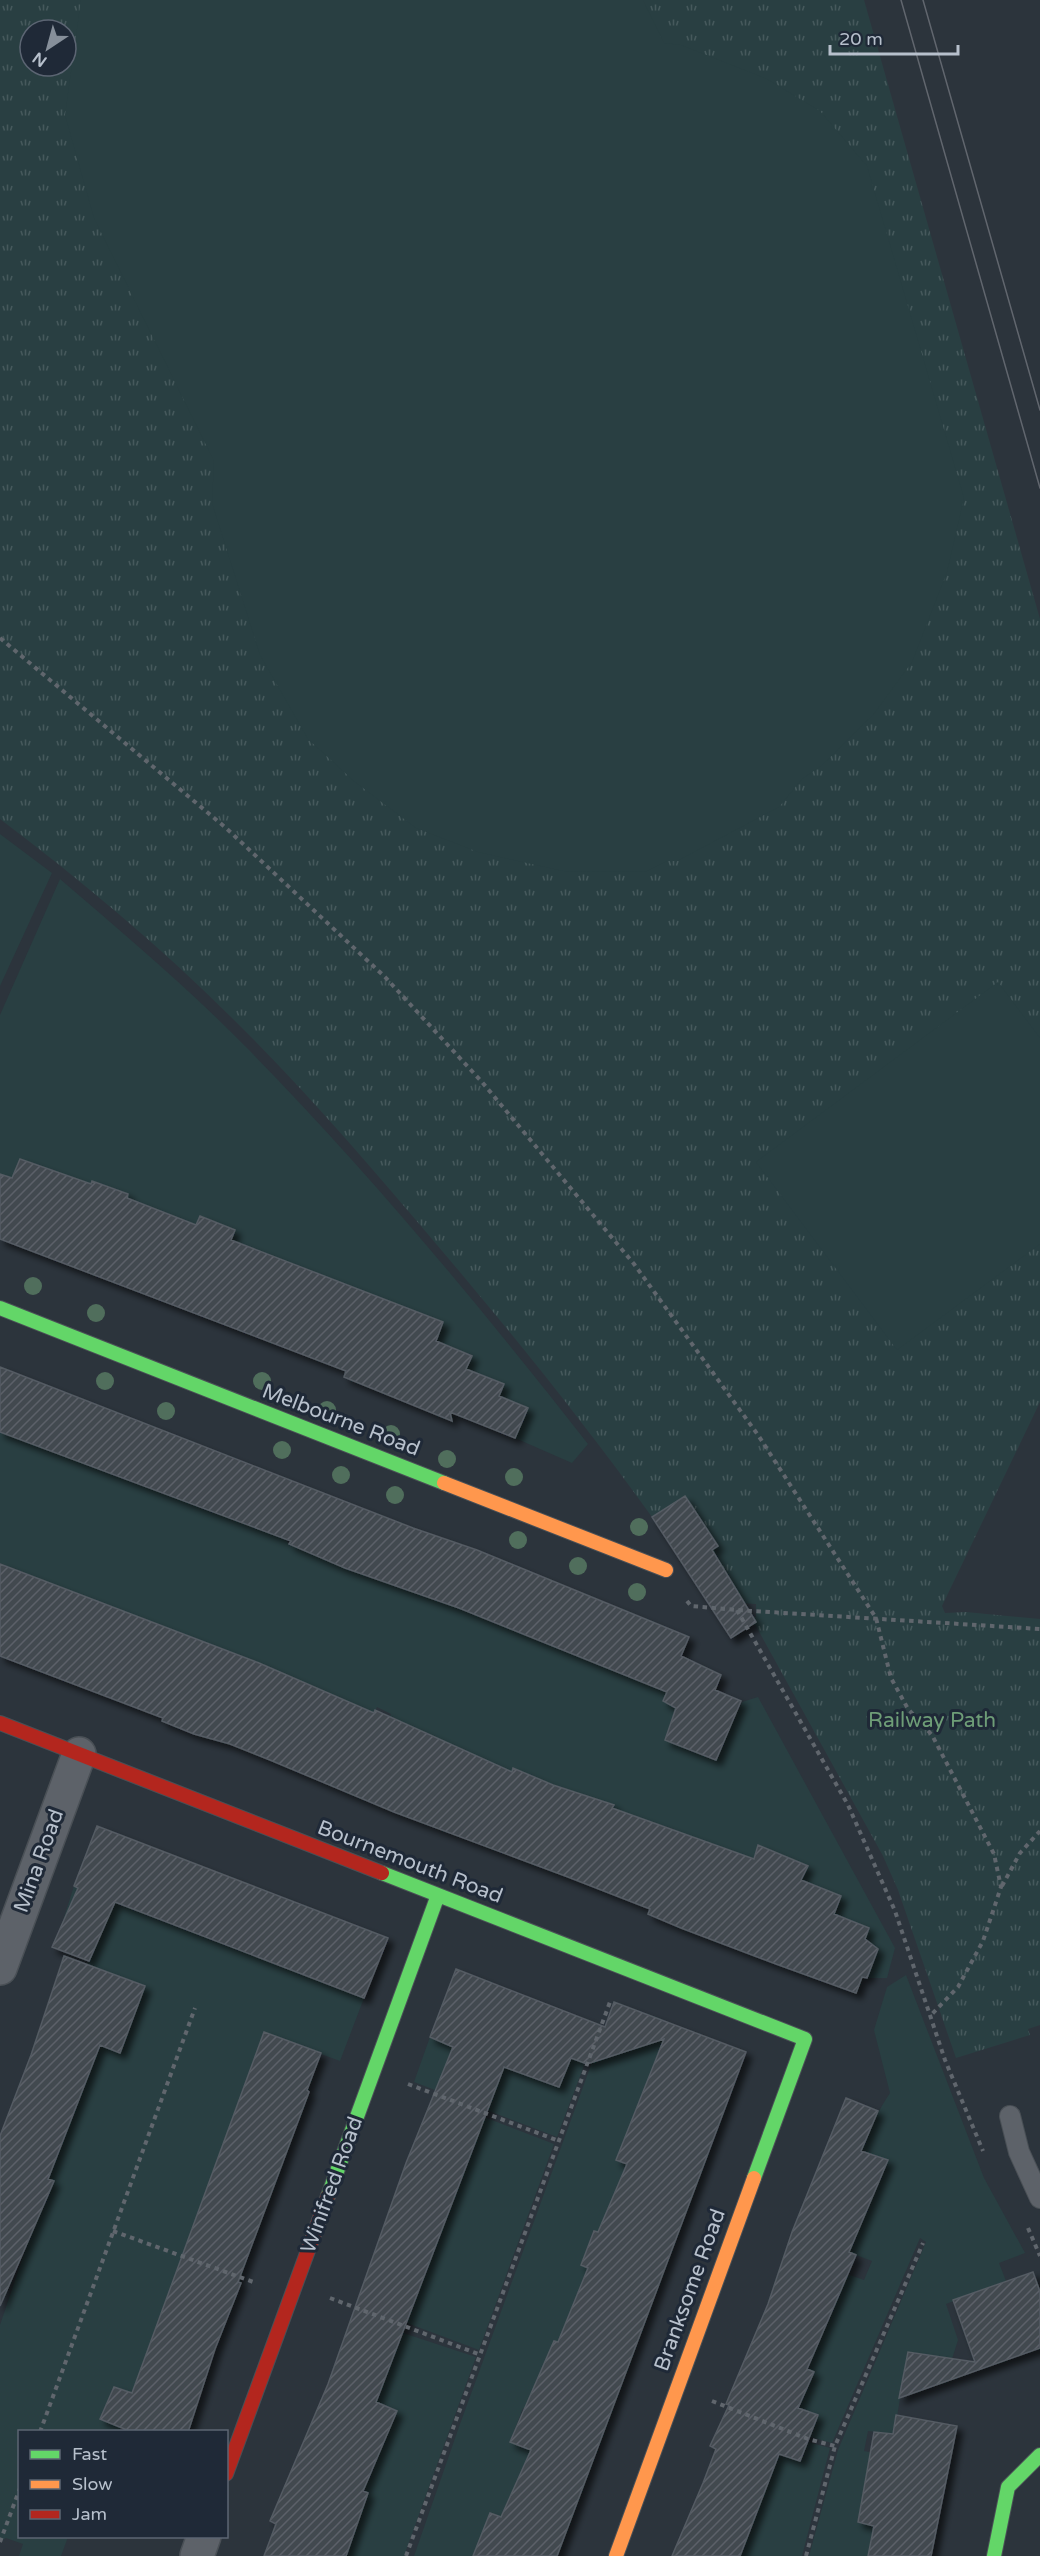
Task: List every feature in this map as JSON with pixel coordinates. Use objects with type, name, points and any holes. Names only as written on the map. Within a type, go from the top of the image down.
[{"type":"street","name":"Melbourne Road","points":[[0,1308],[666,1570]]},
{"type":"street","name":"Bournemouth Road","points":[[0,1723],[805,2039]]},
{"type":"street","name":"Mina Road","points":[[0,1968],[79,1754]]},
{"type":"street","name":"Winifred Road","points":[[228,2469],[438,1895]]},
{"type":"street","name":"Branksome Road","points":[[616,2556],[805,2039]]},
{"type":"street","points":[[994,2556],[1008,2487],[1040,2455]]},
{"type":"street","points":[[197,2556],[203,2538]]},
{"type":"lane","points":[[1010,2116],[1019,2152],[1040,2198]]},
{"type":"path","points":[[0,638],[226,828],[385,977],[482,1082],[634,1264],[758,1435],[876,1618],[891,1678],[908,1709],[932,1735],[994,1854],[1001,1887]]},
{"type":"path","points":[[666,1570],[691,1606],[1040,1629]]},
{"type":"path","points":[[738,1610],[848,1805],[895,1911],[945,2060],[985,2156]]},
{"type":"path","points":[[931,2015],[958,1987],[983,1941],[1001,1887],[1020,1853],[1040,1831]]},
{"type":"path","points":[[406,2556],[613,1993]]},
{"type":"path","points":[[41,2430],[195,2008]]},
{"type":"path","points":[[406,2083],[559,2141]]},
{"type":"path","points":[[1027,2225],[1040,2256]]},
{"type":"path","points":[[113,2231],[266,2287]]},
{"type":"path","points":[[806,2556],[836,2446],[923,2243]]},
{"type":"path","points":[[328,2298],[481,2355]]},
{"type":"path","points":[[707,2400],[808,2439],[836,2446]]},
{"type":"path","points":[[0,2542],[18,2493]]},
{"type":"green space","name":"Railway Path","points":[[0,0],[864,0],[1040,619],[1040,1402],[942,1606],[945,1613],[966,1612],[1040,1619],[1040,2025],[1028,2029],[1030,2035],[956,2058],[898,1890],[883,1856],[751,1617],[756,1617],[756,1604],[706,1601],[733,1585],[712,1549],[718,1546],[685,1496],[652,1517],[574,1413],[493,1312],[313,1102],[206,993],[150,941],[61,866],[0,819]]},
{"type":"green space","points":[[81,0],[643,0],[664,43],[681,45],[767,79],[820,111],[867,166],[964,498],[947,572],[912,662],[873,715],[821,766],[802,779],[779,807],[677,861],[667,861],[645,872],[563,871],[478,852],[416,828],[355,782],[308,739],[260,655],[212,503],[214,461],[94,218],[65,115],[70,78],[78,78],[78,22]]},
{"type":"green space","points":[[0,834],[52,873],[0,986]]},
{"type":"green space","points":[[60,879],[223,1024],[291,1093],[379,1190],[506,1341],[588,1444],[572,1463],[515,1438],[525,1413],[499,1396],[504,1384],[466,1369],[472,1355],[436,1341],[409,1310],[231,1240],[235,1230],[201,1216],[196,1225],[127,1198],[128,1194],[93,1181],[90,1186],[21,1159],[12,1178],[0,1174],[0,1015]]},
{"type":"green space","points":[[998,982],[1040,1038],[1040,1244],[897,1350],[756,1162]]},
{"type":"green space","points":[[0,1432],[285,1539],[289,1544],[359,1573],[459,1608],[667,1692],[663,1701],[676,1708],[666,1740],[716,1760],[742,1702],[758,1697],[895,1948],[887,1978],[867,1978],[877,1949],[865,1939],[869,1928],[834,1914],[841,1896],[815,1886],[788,1911],[807,1866],[758,1846],[743,1890],[737,1854],[688,1835],[677,1864],[662,1859],[674,1829],[661,1825],[653,1841],[606,1823],[613,1806],[562,1788],[555,1804],[539,1779],[514,1768],[506,1784],[381,1736],[391,1714],[377,1707],[374,1714],[136,1616],[23,1580],[25,1573],[0,1563]]},
{"type":"green space","points":[[74,1886],[364,1998],[340,2061],[264,2033],[132,2393],[114,2387],[100,2418],[121,2427],[120,2430],[18,2430],[18,2538],[68,2538],[61,2556],[19,2556],[23,2544],[6,2538],[0,2541],[0,2325],[27,2245],[54,2181],[46,2178],[99,2045],[132,2019],[145,1986],[87,1965],[96,1944],[60,1930]]},
{"type":"green space","points":[[906,1975],[984,2178],[1025,2253],[999,2263],[1006,2281],[946,2304],[958,2340],[952,2359],[908,2352],[894,2434],[868,2431],[864,2451],[874,2453],[859,2522],[879,2527],[871,2539],[868,2556],[809,2556],[838,2450],[926,2242],[920,2238],[832,2443],[810,2437],[818,2415],[798,2408],[814,2372],[808,2369],[844,2273],[864,2280],[872,2261],[848,2252],[888,2160],[857,2149],[890,2093],[874,2030],[887,1987]]},
{"type":"green space","points":[[614,2002],[662,2019],[657,2033],[664,2046],[616,2160],[639,2169],[598,2232],[593,2231],[581,2265],[599,2272],[573,2348],[554,2341],[510,2442],[531,2450],[506,2519],[490,2514],[473,2556],[414,2556],[460,2424]]},
{"type":"green space","points":[[430,2037],[559,2087],[571,2058],[585,2063],[557,2137],[414,2082]]},
{"type":"green space","points":[[484,2117],[554,2144],[479,2350],[407,2323]]},
{"type":"green space","points":[[403,2333],[476,2357],[404,2556],[346,2556],[354,2474],[397,2411],[376,2402]]},
{"type":"green space","points":[[808,2442],[830,2448],[802,2556],[740,2556],[747,2539],[743,2537],[779,2454],[800,2460]]},
{"type":"building","points":[[20,1159],[91,1184],[92,1181],[128,1194],[127,1198],[196,1225],[200,1216],[235,1230],[231,1240],[443,1322],[436,1341],[472,1356],[466,1369],[504,1384],[499,1396],[528,1408],[515,1438],[450,1412],[452,1421],[344,1377],[346,1371],[0,1239],[0,1174],[12,1178]]},
{"type":"building","points":[[0,1367],[413,1528],[477,1550],[689,1637],[681,1656],[721,1675],[715,1690],[741,1701],[716,1760],[665,1740],[676,1708],[663,1701],[667,1692],[459,1608],[345,1568],[289,1544],[291,1541],[0,1432]]},
{"type":"building","points":[[685,1496],[718,1546],[712,1550],[756,1622],[731,1638],[652,1517]]},
{"type":"building","points":[[0,1564],[259,1663],[374,1713],[375,1710],[512,1772],[513,1768],[553,1785],[614,1805],[612,1808],[754,1859],[758,1845],[808,1866],[801,1880],[841,1896],[834,1914],[869,1928],[865,1939],[878,1949],[867,1978],[862,1977],[856,1993],[776,1964],[648,1914],[650,1909],[394,1812],[230,1744],[194,1734],[162,1721],[163,1718],[0,1656]]},
{"type":"building","points":[[97,1826],[388,1938],[364,1998],[115,1902],[89,1961],[52,1947],[78,1888],[74,1886]]},
{"type":"building","points":[[64,1956],[145,1986],[120,2053],[100,2045],[48,2179],[54,2181],[0,2306],[0,2136],[31,2055]]},
{"type":"building","points":[[456,1969],[605,2027],[614,2002],[746,2052],[557,2556],[473,2556],[490,2513],[501,2517],[531,2450],[510,2442],[554,2341],[558,2342],[588,2268],[581,2265],[594,2231],[598,2232],[627,2164],[616,2160],[664,2039],[587,2064],[571,2058],[559,2087],[504,2067],[376,2402],[397,2411],[363,2491],[368,2493],[346,2556],[264,2556],[276,2524],[270,2521],[328,2384],[406,2163],[453,2047],[430,2037]]},
{"type":"building","points":[[264,2032],[321,2053],[307,2090],[309,2092],[238,2282],[241,2283],[215,2349],[189,2430],[127,2430],[100,2419],[114,2387],[132,2393]]},
{"type":"building","points":[[846,2098],[878,2111],[861,2151],[888,2160],[849,2252],[856,2255],[807,2369],[814,2372],[798,2408],[818,2415],[800,2461],[779,2454],[740,2556],[672,2556],[716,2449],[710,2446],[729,2405],[726,2404],[768,2304],[792,2232]]},
{"type":"building","points":[[1033,2272],[1040,2292],[1040,2348],[899,2398],[908,2352],[975,2362],[953,2300]]},
{"type":"building","points":[[896,2415],[957,2426],[931,2556],[868,2556],[874,2526],[858,2522],[874,2432],[893,2434]]},
{"type":"tram line","points":[[901,0],[1040,488]]},
{"type":"tram line","points":[[923,0],[1040,410]]},
{"type":"traffic: fast","points":[[0,1308],[444,1483]]},
{"type":"traffic: fast","points":[[382,1873],[805,2039],[754,2178]]},
{"type":"traffic: fast","points":[[328,2196],[438,1895]]},
{"type":"traffic: fast","points":[[994,2556],[1008,2487],[1040,2455]]},
{"type":"traffic: slow","points":[[444,1483],[666,1570]]},
{"type":"traffic: slow","points":[[616,2556],[754,2178]]},
{"type":"traffic: jam","points":[[0,1723],[382,1873]]},
{"type":"traffic: jam","points":[[228,2469],[328,2196]]}]
